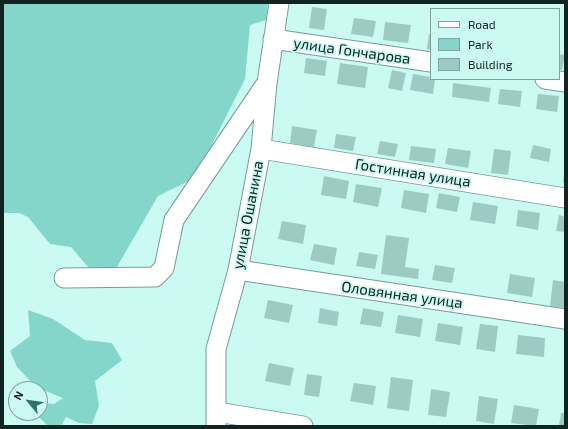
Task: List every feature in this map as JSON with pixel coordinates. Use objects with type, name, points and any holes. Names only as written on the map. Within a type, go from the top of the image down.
[{"type":"street","name":"улица Ошанина","points":[[217,419],[216,349],[238,270],[261,149],[267,83],[279,3]]},
{"type":"street","name":"улица Гончарова","points":[[273,39],[430,62]]},
{"type":"street","points":[[552,80],[565,82]]},
{"type":"street","points":[[64,278],[156,277],[164,268],[174,220],[267,83]]},
{"type":"street","name":"Гостинная улица","points":[[261,149],[565,198]]},
{"type":"street","name":"Оловянная улица","points":[[238,270],[565,319]]},
{"type":"street","points":[[217,419],[303,426]]},
{"type":"green space","points":[[3,3],[268,3],[266,20],[250,25],[245,79],[195,178],[158,196],[114,272],[89,268],[71,247],[50,244],[28,217],[19,213],[3,213]]},
{"type":"green space","points":[[28,310],[53,319],[85,340],[112,343],[122,360],[95,381],[99,406],[92,424],[79,423],[66,417],[61,426],[48,426],[43,421],[48,421],[48,404],[54,404],[63,398],[48,392],[48,381],[30,381],[17,367],[10,351],[30,336]]},
{"type":"building","points":[[312,7],[327,9],[324,30],[309,28]]},
{"type":"building","points":[[354,18],[376,21],[373,37],[351,34]]},
{"type":"building","points":[[385,22],[411,25],[408,43],[383,40]]},
{"type":"building","points":[[429,34],[430,34],[430,50],[427,49]]},
{"type":"building","points":[[560,54],[565,55],[562,70],[560,69]]},
{"type":"building","points":[[306,58],[327,61],[325,76],[304,73]]},
{"type":"building","points":[[340,63],[368,67],[365,88],[337,84]]},
{"type":"building","points":[[392,70],[406,73],[402,91],[388,88]]},
{"type":"building","points":[[413,74],[430,77],[430,80],[435,80],[433,94],[410,90]]},
{"type":"building","points":[[453,83],[491,88],[489,102],[452,97]]},
{"type":"building","points":[[500,89],[522,91],[520,107],[498,104]]},
{"type":"building","points":[[538,94],[559,96],[557,112],[536,109]]},
{"type":"building","points":[[292,126],[317,130],[314,147],[290,143]]},
{"type":"building","points":[[336,134],[356,137],[353,151],[334,148]]},
{"type":"building","points":[[380,141],[398,144],[395,157],[377,154]]},
{"type":"building","points":[[533,145],[551,149],[549,162],[530,158]]},
{"type":"building","points":[[411,146],[436,149],[434,163],[409,160]]},
{"type":"building","points":[[448,148],[471,151],[468,168],[445,164]]},
{"type":"building","points":[[494,149],[511,151],[508,175],[491,173]]},
{"type":"building","points":[[564,173],[565,183],[563,183]]},
{"type":"building","points":[[324,176],[349,181],[346,199],[321,195]]},
{"type":"building","points":[[356,184],[382,188],[378,207],[353,202]]},
{"type":"building","points":[[404,190],[429,194],[426,213],[401,208]]},
{"type":"building","points":[[439,193],[460,197],[457,212],[436,208]]},
{"type":"building","points":[[473,202],[498,206],[495,224],[470,220]]},
{"type":"building","points":[[518,210],[540,213],[538,230],[516,226]]},
{"type":"building","points":[[559,215],[565,217],[565,232],[556,231]]},
{"type":"building","points":[[282,221],[306,225],[303,244],[278,239]]},
{"type":"building","points":[[386,235],[409,238],[405,267],[419,269],[418,279],[381,274]]},
{"type":"building","points":[[314,244],[337,248],[334,265],[310,260]]},
{"type":"building","points":[[359,252],[378,255],[375,269],[356,266]]},
{"type":"building","points":[[435,265],[455,268],[452,283],[432,280]]},
{"type":"building","points":[[510,274],[535,278],[532,297],[507,293]]},
{"type":"building","points":[[553,280],[565,282],[565,308],[550,306]]},
{"type":"building","points":[[268,300],[293,305],[289,323],[264,318]]},
{"type":"building","points":[[320,308],[339,312],[337,326],[318,323]]},
{"type":"building","points":[[363,308],[384,312],[381,327],[360,324]]},
{"type":"building","points":[[398,315],[423,319],[420,337],[395,333]]},
{"type":"building","points":[[438,323],[463,327],[460,345],[435,341]]},
{"type":"building","points":[[480,324],[498,326],[495,352],[476,349]]},
{"type":"building","points":[[518,335],[545,338],[544,357],[516,354]]},
{"type":"building","points":[[269,363],[294,368],[290,386],[265,381]]},
{"type":"building","points":[[307,374],[322,376],[319,397],[304,395]]},
{"type":"building","points":[[391,377],[413,380],[409,411],[387,408]]},
{"type":"building","points":[[354,383],[376,386],[373,405],[350,401]]},
{"type":"building","points":[[431,389],[450,392],[446,417],[428,415]]},
{"type":"building","points":[[479,396],[498,399],[494,424],[476,421]]},
{"type":"building","points":[[514,405],[539,409],[536,426],[511,423]]},
{"type":"building","points":[[561,413],[565,413],[565,426],[559,426]]}]
